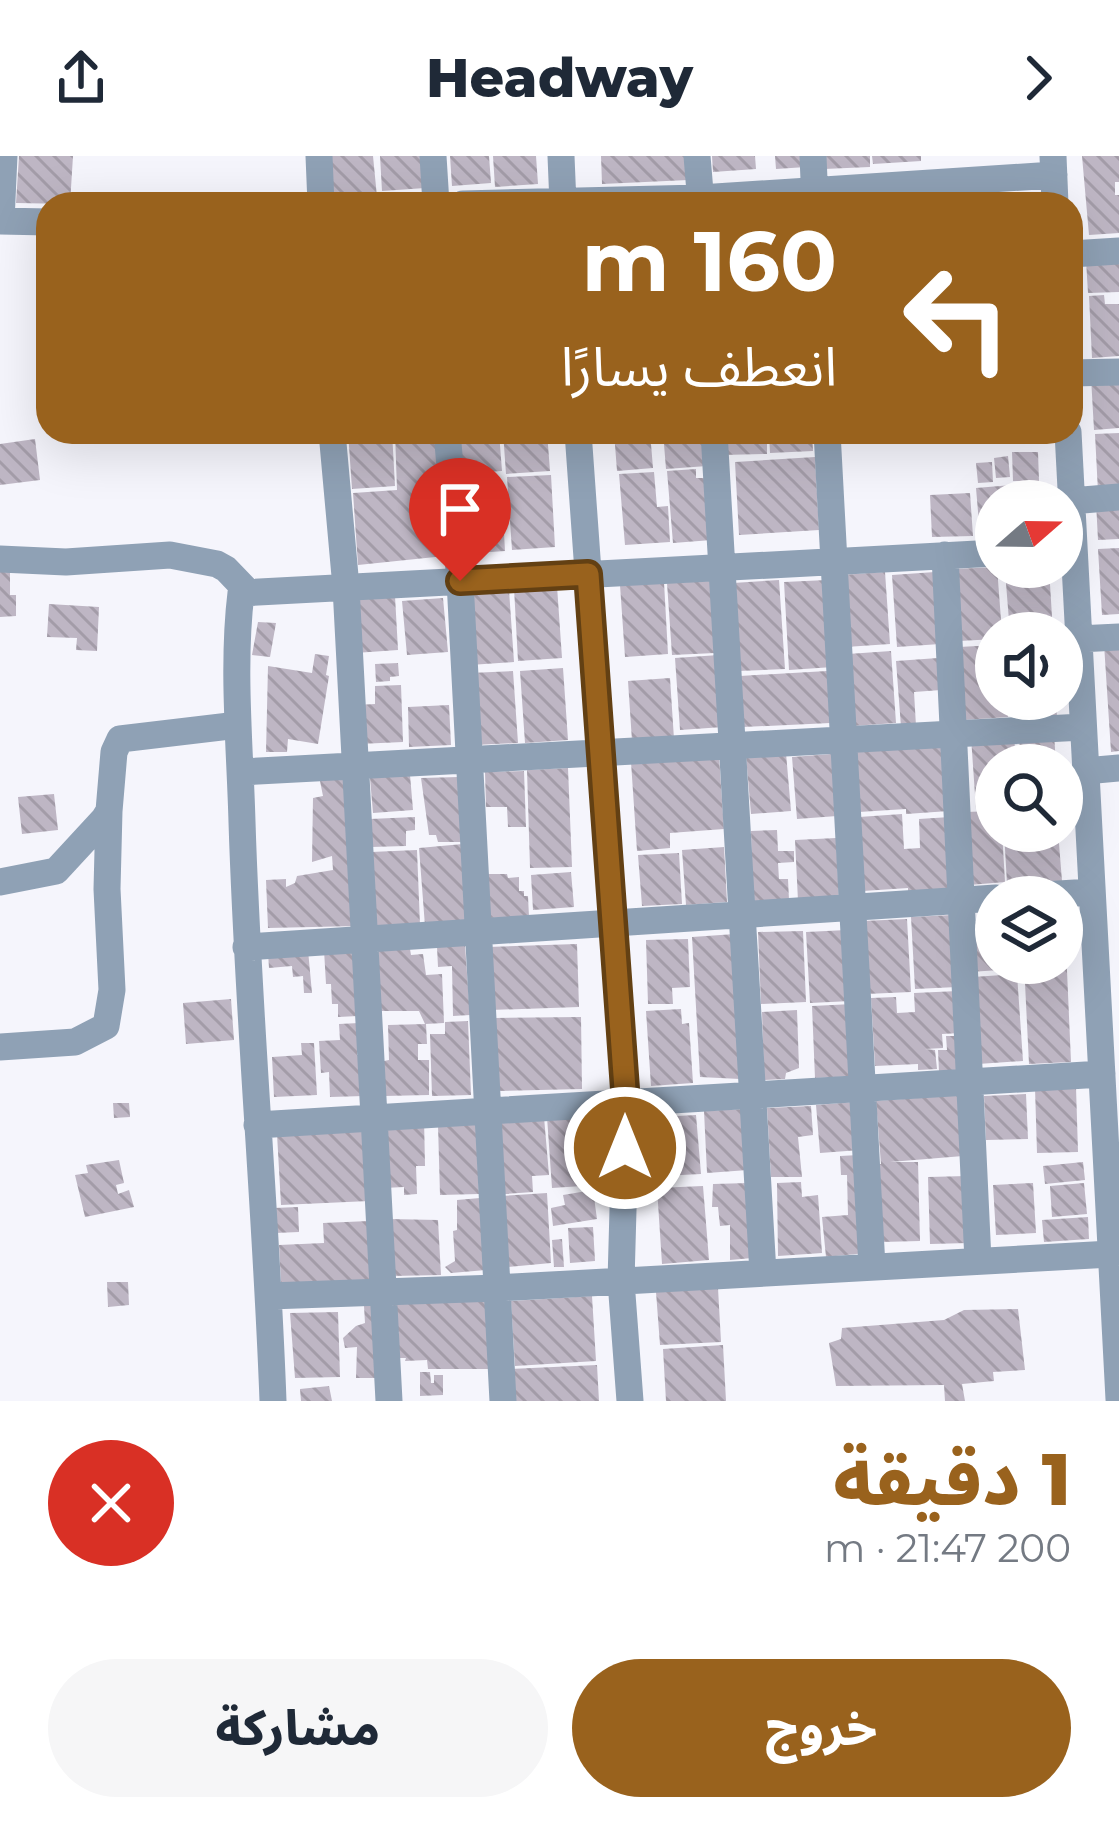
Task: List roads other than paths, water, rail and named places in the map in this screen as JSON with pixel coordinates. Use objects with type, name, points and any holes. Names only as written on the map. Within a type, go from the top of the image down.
[{"type":"street","points":[[4,156],[1,221],[36,222]]},
{"type":"street","points":[[319,156],[320,192]]},
{"type":"street","points":[[433,156],[435,192]]},
{"type":"street","points":[[561,156],[563,192]]},
{"type":"street","points":[[697,156],[699,192]]},
{"type":"street","points":[[812,156],[815,192]]},
{"type":"street","points":[[832,192],[929,169],[1053,166]]},
{"type":"street","points":[[1083,253],[1119,251]]},
{"type":"street","points":[[1083,373],[1119,372]]},
{"type":"street","points":[[333,444],[346,587],[389,1401]]},
{"type":"street","points":[[448,444],[460,581],[502,1401]]},
{"type":"street","points":[[579,444],[626,1103],[621,1281],[630,1401]]},
{"type":"street","points":[[715,444],[763,1273]]},
{"type":"street","points":[[828,444],[872,1267]]},
{"type":"street","points":[[1068,444],[1070,480]]},
{"type":"street","points":[[1083,500],[1119,497]]},
{"type":"street","points":[[273,1401],[246,947],[238,725],[241,593],[975,554]]},
{"type":"street","points":[[0,559],[66,562],[170,555],[217,564],[248,592]]},
{"type":"street","points":[[945,556],[977,1261]]},
{"type":"street","points":[[1083,639],[1119,637]]},
{"type":"street","points":[[1083,720],[1092,892],[1106,920],[1102,1074],[1119,1399]]},
{"type":"street","points":[[0,1047],[75,1042],[106,1026],[112,990],[106,889],[114,752],[120,739],[238,725]]},
{"type":"street","points":[[241,772],[1083,727]]},
{"type":"street","points":[[1085,771],[1119,768]]},
{"type":"street","points":[[0,882],[56,872],[110,811]]},
{"type":"street","points":[[1083,893],[1092,892]]},
{"type":"street","points":[[246,947],[975,899]]},
{"type":"street","points":[[257,1125],[1102,1074]]},
{"type":"street","points":[[269,1296],[1111,1254]]}]
